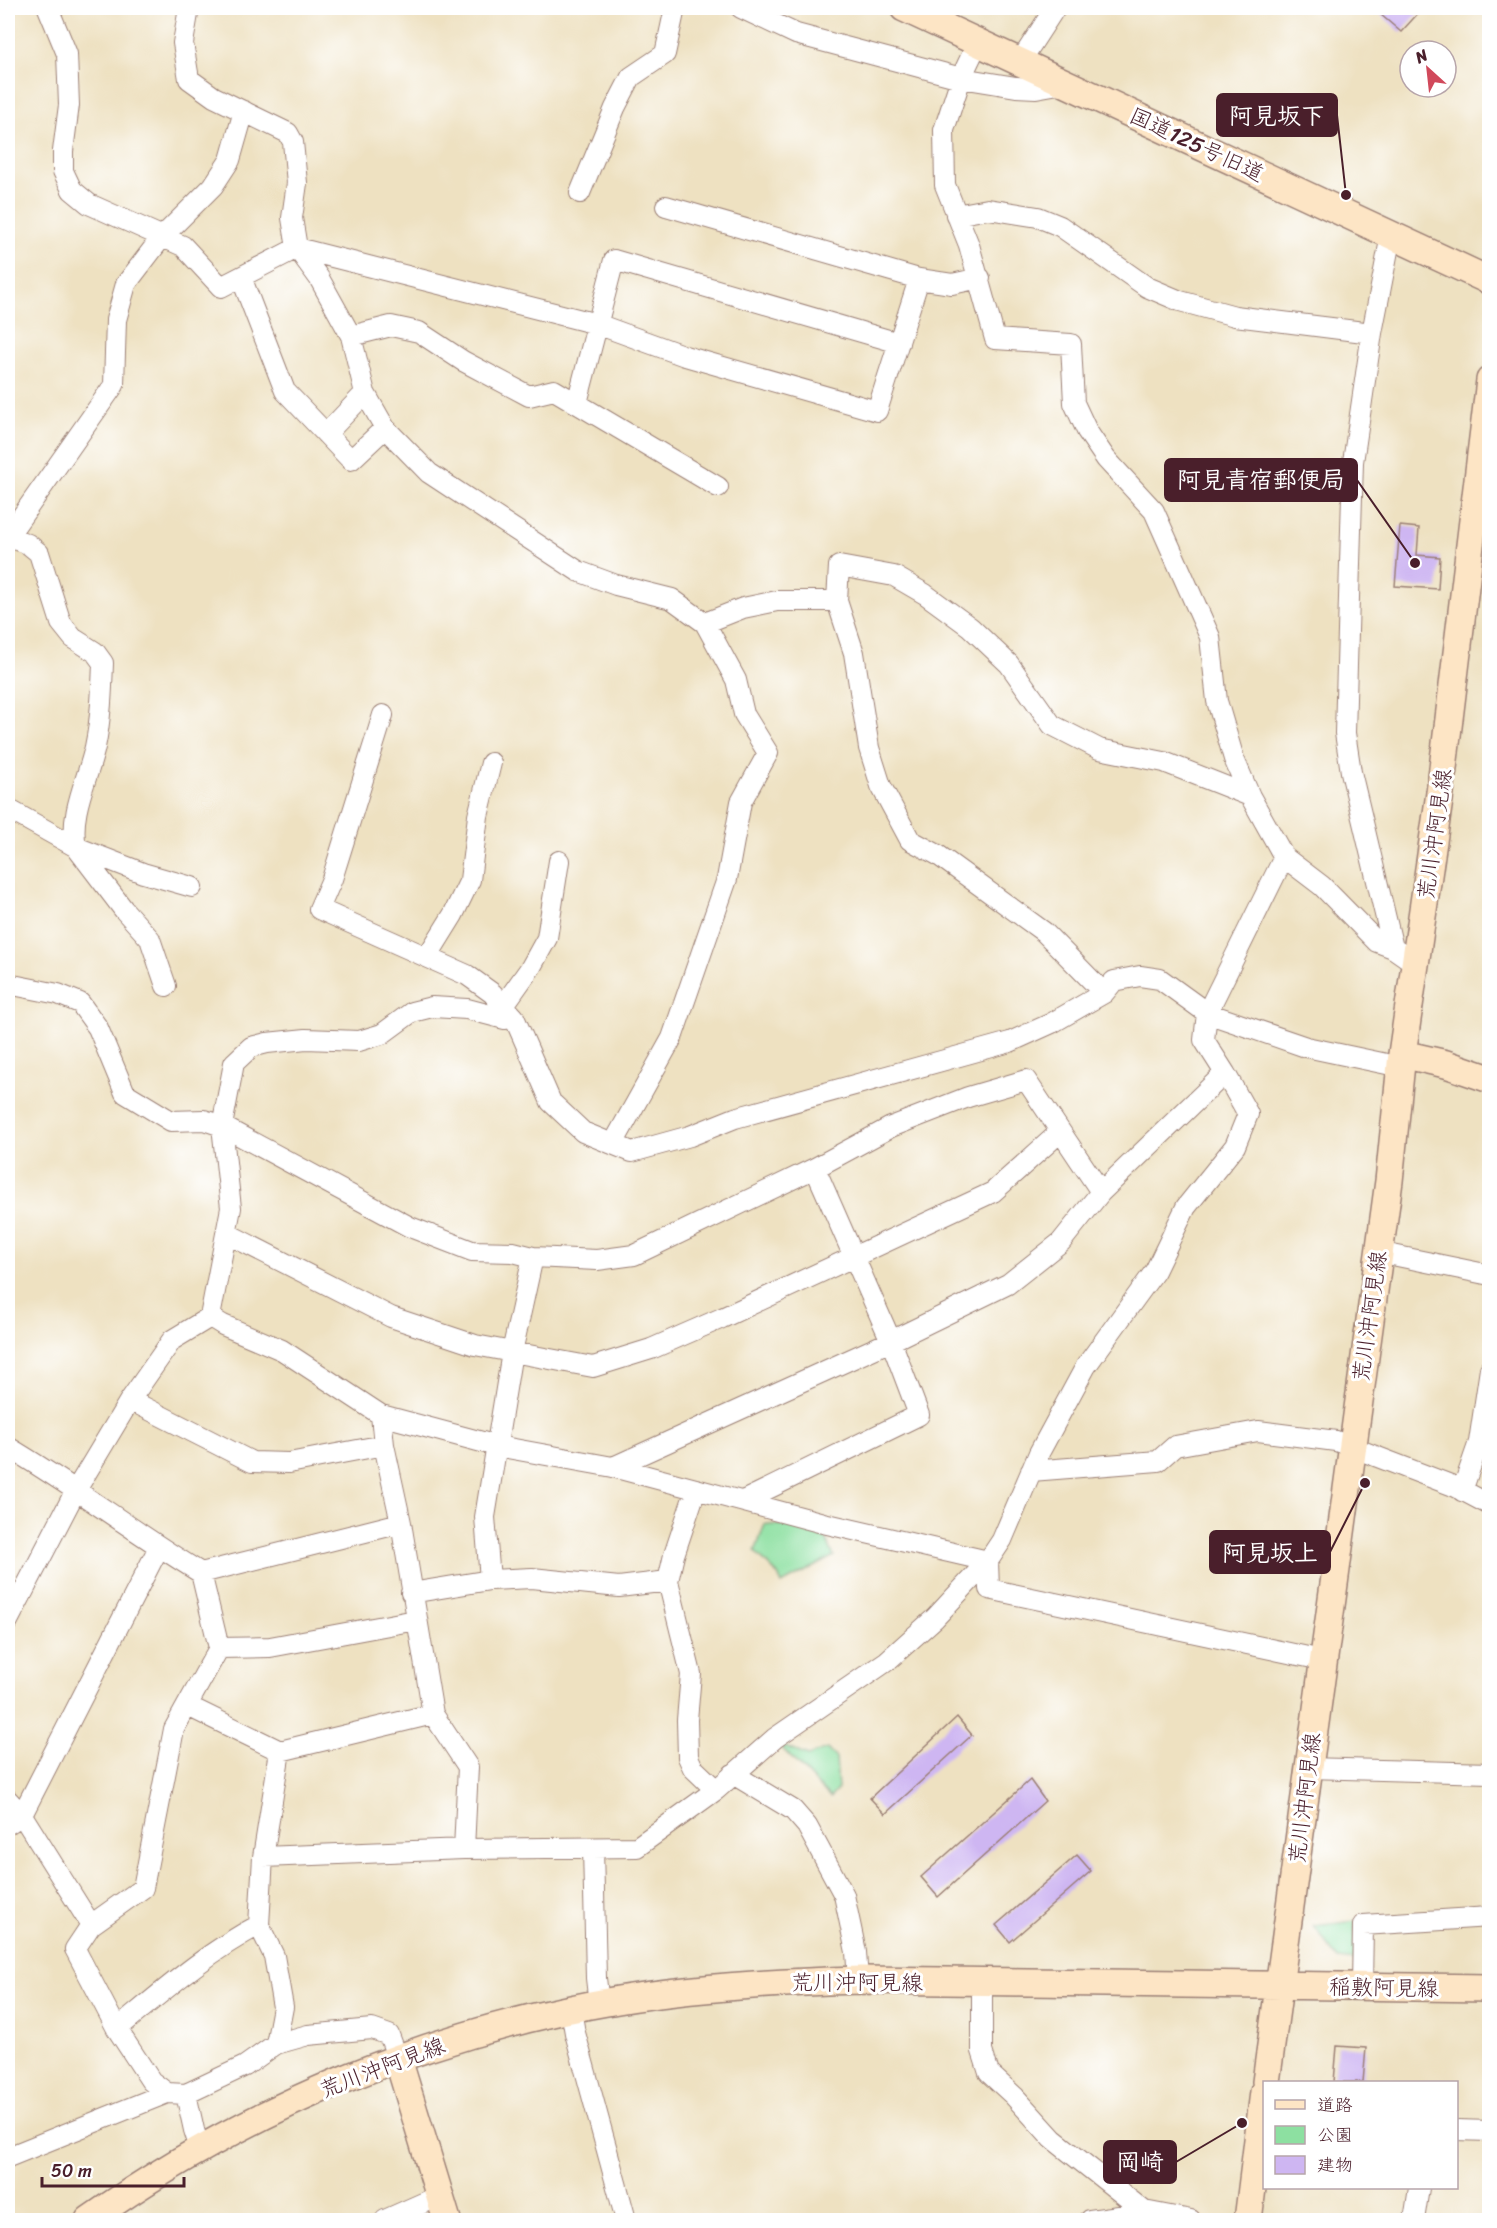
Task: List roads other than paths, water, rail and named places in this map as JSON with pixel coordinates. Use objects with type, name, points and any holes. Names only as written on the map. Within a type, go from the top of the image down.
[{"type":"main road","name":"国道125号旧道","points":[[904,8],[1490,281]]},
{"type":"main road","name":"荒川沖阿見線","points":[[89,2220],[139,2185],[200,2149],[309,2094],[449,2040],[599,2004],[701,1989],[858,1980],[1279,1986],[1389,1181],[1402,1061],[1440,793],[1490,380]]},
{"type":"main road","points":[[1402,1061],[1446,1064],[1490,1078]]},
{"type":"main road","points":[[1266,2081],[1279,1986]]},
{"type":"main road","name":"稲敷阿見線","points":[[1279,1986],[1490,1988]]},
{"type":"main road","points":[[398,2059],[443,2208]]},
{"type":"main road","points":[[1248,2220],[1263,2100]]},
{"type":"street","points":[[48,8],[67,54],[69,105],[63,150],[63,171],[72,190],[89,204],[183,246],[221,287],[297,248],[597,324],[685,356],[877,411],[919,279]]},
{"type":"street","points":[[189,8],[183,43],[189,79],[214,97],[288,133],[293,142],[297,183],[292,218],[297,248],[319,278],[351,336],[365,393],[385,428],[429,473],[578,571],[616,585],[672,599],[705,623],[736,680],[744,714],[768,753],[741,802],[727,879],[672,1038],[613,1144]]},
{"type":"street","points":[[580,193],[615,108],[631,77],[665,54],[675,8]]},
{"type":"street","points":[[741,8],[796,34],[961,78],[1036,88],[1064,82]]},
{"type":"street","points":[[1020,62],[1054,8]]},
{"type":"street","points":[[978,42],[961,78],[944,130],[945,185],[980,278],[995,339],[1071,344],[1074,403],[1087,431],[1106,459],[1154,511],[1210,637],[1217,701],[1234,759],[1250,796],[1284,857],[1322,886],[1377,942],[1393,948],[1416,964]]},
{"type":"street","points":[[166,986],[150,939],[124,910],[76,847],[74,834],[80,798],[95,746],[103,663],[95,652],[73,638],[61,623],[39,554],[28,544],[8,536],[114,385],[116,320],[126,284],[162,237],[213,186],[230,160],[244,111]]},
{"type":"street","points":[[666,206],[919,279],[952,284],[980,278]]},
{"type":"street","points":[[956,215],[988,209],[1038,217],[1060,226],[1147,286],[1180,301],[1234,316],[1372,333]]},
{"type":"street","points":[[1391,235],[1372,333],[1353,462],[1345,733],[1351,772],[1393,948]]},
{"type":"street","points":[[577,404],[614,260],[899,343]]},
{"type":"street","points":[[241,277],[285,391],[326,434],[351,460],[385,428]]},
{"type":"street","points":[[351,336],[391,326],[419,332],[463,361],[529,396],[554,390],[718,487]]},
{"type":"street","points":[[326,434],[365,393]]},
{"type":"street","points":[[1104,993],[1044,932],[938,855],[910,840],[881,786],[869,748],[854,653],[837,601],[839,566],[894,576],[925,594],[970,627],[1009,664],[1052,725],[1099,748],[1164,762],[1250,796]]},
{"type":"street","points":[[705,623],[743,608],[777,601],[837,601]]},
{"type":"street","points":[[383,715],[332,879],[319,909],[467,975],[492,993],[509,1011],[551,1102],[583,1132],[632,1152],[690,1136],[735,1118],[1010,1042],[1052,1023],[1104,993],[1114,981],[1140,976],[1160,979],[1207,1013],[1306,1047],[1402,1061]]},
{"type":"street","points":[[427,957],[453,915],[470,880],[478,816],[491,763]]},
{"type":"street","points":[[8,809],[76,847],[143,873],[192,887]]},
{"type":"street","points":[[264,1857],[464,1849],[637,1847],[716,1790],[775,1738],[887,1661],[935,1618],[988,1561],[1002,1540],[1031,1471],[1086,1366],[1155,1271],[1186,1207],[1235,1146],[1248,1114],[1226,1073],[1204,1040],[1207,1013],[1284,857]]},
{"type":"street","points":[[8,1621],[76,1490],[130,1400],[172,1340],[210,1317],[231,1208],[222,1126],[234,1063],[251,1047],[267,1043],[306,1039],[359,1041],[382,1034],[412,1012],[432,1007],[466,1009],[505,1019],[547,938],[559,861]]},
{"type":"street","points":[[8,984],[58,994],[80,1003],[98,1028],[124,1093],[171,1121],[204,1120],[222,1126],[410,1227],[472,1251],[513,1252],[533,1257],[597,1260],[634,1255],[815,1168],[891,1127],[968,1097],[1026,1080],[1101,1192]]},
{"type":"street","points":[[613,1467],[891,1341],[1008,1284],[1061,1242],[1101,1192],[1226,1073]]},
{"type":"street","points":[[226,1233],[391,1317],[475,1345],[593,1367],[651,1349],[993,1192],[1060,1132]]},
{"type":"street","points":[[743,1501],[920,1414],[891,1341],[815,1168]]},
{"type":"street","points":[[1378,1252],[1490,1275]]},
{"type":"street","points":[[490,1580],[486,1517],[512,1352],[533,1257]]},
{"type":"street","points":[[210,1317],[223,1325],[282,1350],[381,1415],[497,1446],[613,1467],[867,1534],[988,1561]]},
{"type":"street","points":[[1462,1491],[1479,1442],[1490,1369]]},
{"type":"street","points":[[130,1400],[252,1462],[289,1462],[384,1445]]},
{"type":"street","points":[[381,1415],[384,1445],[401,1523],[432,1714],[468,1767],[464,1849]]},
{"type":"street","points":[[1031,1471],[1158,1461],[1175,1446],[1258,1431],[1336,1441],[1462,1491],[1490,1505]]},
{"type":"street","points":[[8,1447],[201,1573],[219,1648],[174,1729],[142,1888],[91,1925],[75,1949],[117,2030],[150,2081],[177,2093],[200,2149]]},
{"type":"street","points":[[696,1489],[674,1555],[668,1581],[691,1674],[687,1720],[688,1757],[693,1768],[716,1790]]},
{"type":"street","points":[[201,1573],[401,1523]]},
{"type":"street","points":[[15,1819],[159,1547]]},
{"type":"street","points":[[988,1561],[989,1589],[1322,1660]]},
{"type":"street","points":[[411,1593],[490,1580],[532,1578],[619,1587],[668,1581]]},
{"type":"street","points":[[219,1648],[270,1647],[416,1620]]},
{"type":"street","points":[[188,1706],[280,1751],[432,1714]]},
{"type":"street","points":[[276,2044],[283,2007],[274,1956],[259,1925],[264,1857],[280,1751]]},
{"type":"street","points":[[1308,1768],[1490,1773]]},
{"type":"street","points":[[733,1774],[793,1810],[807,1826],[844,1895],[856,1952],[858,1980]]},
{"type":"street","points":[[8,1800],[15,1819],[91,1925]]},
{"type":"street","points":[[593,1848],[596,1978],[599,2004]]},
{"type":"street","points":[[1362,1986],[1363,1925],[1490,1917]]},
{"type":"street","points":[[117,2030],[186,1973],[238,1936],[259,1925]]},
{"type":"street","points":[[982,1983],[982,2051],[989,2073],[1014,2096],[1053,2139],[1144,2211],[1191,2220]]},
{"type":"street","points":[[571,2010],[578,2045],[626,2220]]},
{"type":"street","points":[[8,2157],[245,2066],[276,2044],[308,2035],[372,2029],[389,2035],[398,2059]]},
{"type":"street","points":[[1458,2130],[1490,2131]]},
{"type":"street","points":[[1414,2220],[1419,2189]]},
{"type":"street","points":[[386,2220],[443,2208]]},
{"type":"street","points":[[1090,2220],[1148,2212]]},
{"type":"place","name":"阿見坂下","points":[[1346,195]]},
{"type":"place","name":"阿見青宿郵便局","points":[[1415,563]]},
{"type":"place","name":"阿見坂上","points":[[1365,1483]]},
{"type":"place","name":"岡崎","points":[[1242,2123]]}]
